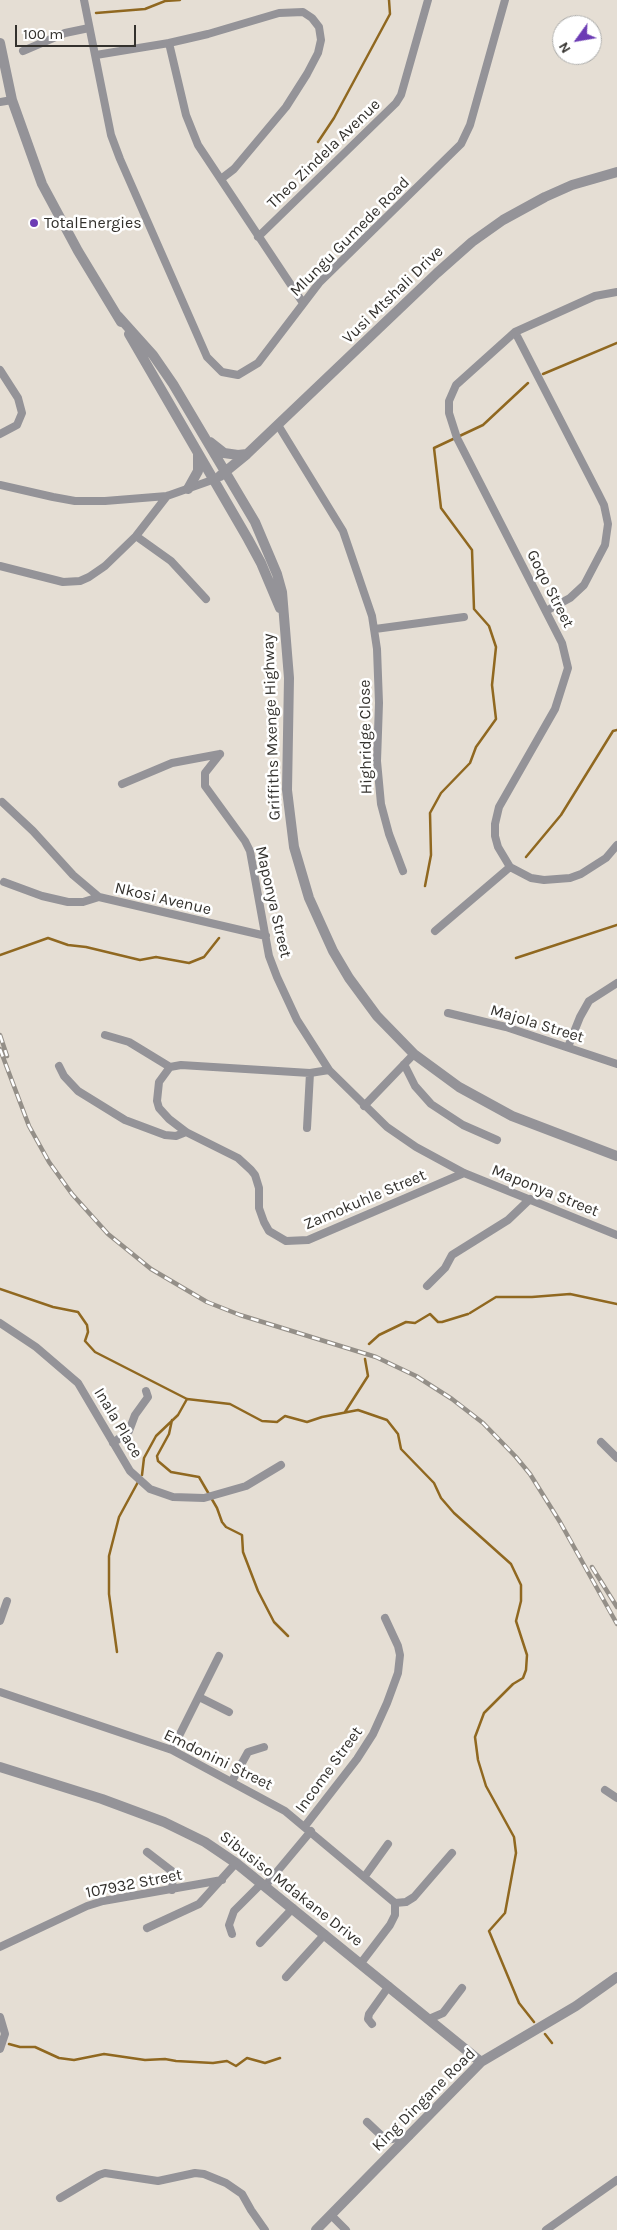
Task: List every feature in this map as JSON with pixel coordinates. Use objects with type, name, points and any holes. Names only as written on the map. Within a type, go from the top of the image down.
[{"type":"street","name":"Mlungu Gumede Road","points":[[84,0],[115,146],[202,347],[211,361],[222,372],[230,375],[238,375],[252,368],[265,355],[302,302],[319,283],[461,144],[470,125],[505,0]]},
{"type":"street","name":"Theo Zindela Avenue","points":[[258,237],[396,104],[401,95],[428,0]]},
{"type":"street","points":[[96,55],[169,43],[291,11],[302,12],[312,18],[319,27],[321,40],[318,53],[307,74],[286,107],[234,169],[221,179]]},
{"type":"street","points":[[23,51],[65,33],[89,28]]},
{"type":"street","name":"Griffiths Mxenge Highway","points":[[0,43],[12,100],[42,184],[78,251],[215,480],[261,563],[282,613]]},
{"type":"street","points":[[169,43],[192,133],[206,159],[302,302]]},
{"type":"street","points":[[0,102],[12,100]]},
{"type":"street","name":"Vusi Mtshali Drive","points":[[215,480],[278,425],[449,261],[487,231],[545,197],[572,185],[617,172]]},
{"type":"street","name":"Goqo Street","points":[[510,867],[498,847],[495,836],[496,816],[499,807],[556,709],[567,676],[566,657],[562,644],[546,611],[457,438],[449,413],[449,402],[456,385],[515,332],[595,296],[617,292]]},
{"type":"street","name":"Griffiths Mxenge Highway","points":[[118,316],[153,355],[255,522],[271,556],[282,592],[282,613],[289,678],[287,790],[290,818],[300,869],[321,925],[349,978],[377,1016],[414,1054],[458,1087],[498,1109],[531,1124],[617,1156]]},
{"type":"street","points":[[515,332],[598,492],[604,505],[608,524],[605,545],[584,585],[570,598],[546,611]]},
{"type":"street","points":[[0,434],[17,425],[22,413],[18,398],[1,374]]},
{"type":"street","name":"Highridge Close","points":[[278,425],[343,531],[365,593],[375,629],[379,703],[377,762],[381,804],[389,834],[403,871]]},
{"type":"street","points":[[200,430],[212,444],[224,452],[238,456],[247,454]]},
{"type":"street","points":[[188,489],[198,471],[198,451]]},
{"type":"street","points":[[0,485],[75,501],[122,501],[167,496],[215,480]]},
{"type":"street","points":[[0,566],[63,582],[80,581],[97,572],[136,536],[167,496]]},
{"type":"street","points":[[136,536],[171,561],[206,599]]},
{"type":"street","points":[[375,629],[464,617]]},
{"type":"street","name":"Maponya Street","points":[[122,784],[172,763],[220,754],[205,773],[205,786],[245,841],[250,851],[270,956],[284,995],[297,1020],[329,1070],[387,1127],[416,1147],[464,1173],[617,1235]]},
{"type":"street","name":"Nkosi Avenue","points":[[2,802],[73,875],[99,897],[266,936]]},
{"type":"street","points":[[435,931],[510,867],[538,879],[570,878],[594,867],[606,858],[617,845]]},
{"type":"street","points":[[4,882],[42,896],[68,902],[83,902],[99,897]]},
{"type":"street","points":[[568,1048],[580,1017],[589,1001],[617,983]]},
{"type":"street","name":"Majola Street","points":[[448,1014],[506,1027],[617,1064]]},
{"type":"street","points":[[104,1035],[129,1042],[170,1067],[181,1065],[310,1072],[329,1070]]},
{"type":"street","points":[[364,1106],[414,1054]]},
{"type":"street","points":[[404,1064],[415,1086],[431,1104],[463,1124],[497,1140]]},
{"type":"street","points":[[59,1066],[64,1076],[78,1091],[125,1120],[165,1135],[176,1136],[186,1132]]},
{"type":"street","name":"Zamokuhle Street","points":[[170,1067],[159,1082],[157,1101],[159,1108],[168,1120],[186,1132],[238,1158],[251,1170],[259,1188],[259,1208],[269,1231],[280,1239],[292,1242],[308,1240],[464,1173]]},
{"type":"street","points":[[307,1128],[310,1072]]},
{"type":"street","points":[[426,1286],[445,1268],[452,1255],[508,1220],[530,1200]]},
{"type":"street","name":"Inala Place","points":[[0,1323],[36,1347],[74,1379],[98,1414],[130,1470],[150,1489],[173,1497],[201,1498],[223,1494],[246,1486],[281,1465]]},
{"type":"street","points":[[113,1443],[129,1431],[135,1415],[148,1398],[146,1391]]},
{"type":"street","points":[[601,1442],[617,1458]]},
{"type":"street","points":[[0,1621],[7,1600]]},
{"type":"street","name":"Income Street","points":[[232,1934],[229,1925],[234,1912],[264,1884],[308,1828],[357,1759],[372,1734],[387,1703],[398,1673],[400,1656],[385,1618]]},
{"type":"street","points":[[172,1750],[219,1656]]},
{"type":"street","name":"Emdonini Street","points":[[0,1692],[172,1750],[232,1781],[285,1811],[308,1828],[395,1903]]},
{"type":"street","points":[[199,1697],[229,1712]]},
{"type":"street","points":[[232,1781],[248,1752],[264,1747]]},
{"type":"street","name":"Sibusiso Mdakane Drive","points":[[0,1767],[102,1799],[188,1832],[236,1863],[264,1884],[481,2062]]},
{"type":"street","points":[[605,1790],[617,1798]]},
{"type":"street","points":[[365,1876],[388,1844]]},
{"type":"street","points":[[147,1852],[173,1872],[172,1890]]},
{"type":"street","points":[[361,1963],[390,1925],[395,1915],[395,1903],[406,1902],[414,1898],[452,1853]]},
{"type":"street","points":[[147,1928],[199,1904],[236,1863]]},
{"type":"street","name":"107932 Street","points":[[0,1947],[94,1904],[222,1880]]},
{"type":"street","points":[[260,1943],[293,1908]]},
{"type":"street","points":[[286,1977],[325,1934]]},
{"type":"street","name":"King Dingane Road","points":[[316,2230],[481,2062],[576,2006],[617,1977]]},
{"type":"street","points":[[372,2024],[368,2019],[369,2014],[389,1986]]},
{"type":"street","points":[[429,2018],[443,2014],[462,1988]]},
{"type":"street","points":[[0,2017],[5,2034],[0,2049]]},
{"type":"street","points":[[367,2122],[386,2140],[409,2136]]},
{"type":"street","points":[[60,2198],[99,2175],[112,2174],[158,2181],[195,2173],[204,2174],[226,2183],[242,2194],[265,2230]]},
{"type":"street","points":[[546,2230],[617,2180]]},
{"type":"street","points":[[331,2216],[346,2230]]},
{"type":"waterway","points":[[96,13],[145,9],[165,1],[180,0]]},
{"type":"waterway","points":[[318,142],[334,118],[390,14],[389,0]]},
{"type":"waterway","points":[[543,374],[617,343]]},
{"type":"waterway","points":[[425,886],[431,855],[430,813],[441,793],[470,763],[476,747],[496,719],[492,685],[496,647],[489,626],[474,609],[472,550],[441,508],[434,448],[483,425],[528,383]]},
{"type":"waterway","points":[[526,857],[561,815],[613,731],[617,730]]},
{"type":"waterway","points":[[516,958],[617,925]]},
{"type":"waterway","points":[[0,955],[48,938],[68,945],[86,947],[140,960],[156,957],[189,963],[204,957],[219,938]]},
{"type":"waterway","points":[[0,1289],[53,1307],[78,1312],[87,1325],[88,1332],[85,1341],[95,1352],[187,1399],[230,1404],[262,1421],[277,1422],[285,1416],[307,1422],[358,1410],[387,1420],[398,1434],[401,1449],[434,1483],[441,1498],[454,1513],[511,1564],[521,1585],[521,1601],[516,1621],[527,1655],[526,1670],[523,1678],[513,1684],[484,1713],[475,1737],[478,1760],[486,1786],[514,1837],[516,1853],[505,1913],[489,1931],[519,2003],[534,2022]]},
{"type":"waterway","points":[[470,1313],[496,1297],[570,1294],[617,1304]]},
{"type":"waterway","points":[[369,1344],[379,1335],[406,1322],[415,1323],[430,1314],[438,1322],[468,1314]]},
{"type":"waterway","points":[[345,1412],[368,1376],[365,1359]]},
{"type":"waterway","points":[[142,1475],[144,1458],[156,1436],[178,1415],[187,1399]]},
{"type":"waterway","points":[[172,1420],[169,1434],[157,1456],[158,1461],[171,1472],[199,1477],[217,1508],[222,1522],[226,1527],[242,1535],[243,1552],[258,1591],[274,1622],[288,1636]]},
{"type":"waterway","points":[[117,1652],[109,1594],[109,1556],[119,1517],[138,1482]]},
{"type":"waterway","points":[[545,2034],[552,2043]]},
{"type":"waterway","points":[[9,2044],[20,2047],[35,2047],[59,2058],[74,2060],[104,2054],[145,2060],[165,2059],[213,2063],[227,2061],[236,2066],[247,2058],[265,2063],[280,2058]]},
{"type":"railway","points":[[0,1035],[7,1056]]},
{"type":"railway","points":[[0,1049],[29,1126],[49,1162],[72,1194],[108,1234],[151,1269],[207,1302],[240,1315],[376,1357],[416,1376],[452,1399],[483,1423],[530,1474],[560,1522],[617,1624]]},
{"type":"railway","points":[[592,1567],[617,1607]]},
{"type":"place","name":"TotalEnergies","points":[[34,223]]}]
